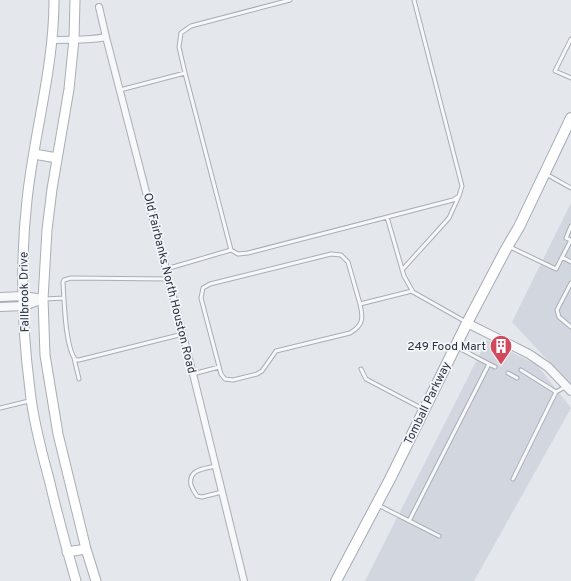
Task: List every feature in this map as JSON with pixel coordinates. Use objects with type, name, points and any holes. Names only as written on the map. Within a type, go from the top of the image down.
[{"type":"main road","name":"Fallbrook Drive","points":[[54,0],[53,40],[27,199],[23,247],[24,331],[31,400],[67,552],[76,581]]},
{"type":"main road","name":"Fallbrook Drive","points":[[75,0],[74,39],[68,89],[47,230],[43,299],[45,355],[58,434],[86,548],[96,581]]},
{"type":"main road","name":"Tomball Parkway","points":[[336,581],[390,478],[467,323],[519,227],[571,118]]},
{"type":"main road","points":[[34,154],[57,158]]},
{"type":"main road","points":[[67,552],[86,548]]},
{"type":"street","name":"Old Fairbanks North Houston Road","points":[[99,8],[183,334],[244,581]]},
{"type":"street","points":[[53,40],[83,40],[106,37]]},
{"type":"street","points":[[0,297],[24,296],[43,299]]},
{"type":"street","points":[[0,307],[24,306],[43,299]]},
{"type":"street","points":[[467,323],[529,354],[548,367],[569,388]]},
{"type":"lane","points":[[290,0],[191,26],[182,33],[179,47],[231,250],[238,254],[248,253],[453,200],[459,196]]},
{"type":"lane","points":[[402,270],[449,218],[462,186],[414,0]]},
{"type":"lane","points":[[571,39],[555,71],[571,78]]},
{"type":"lane","points":[[120,90],[185,73]]},
{"type":"lane","points":[[545,173],[571,188]]},
{"type":"lane","points":[[387,217],[402,270],[412,290],[430,303],[467,323]]},
{"type":"lane","points":[[508,246],[556,269],[571,240],[566,238],[571,226]]},
{"type":"lane","points":[[166,269],[231,250]]},
{"type":"lane","points":[[331,254],[341,255],[348,262],[360,304],[362,315],[361,322],[356,329],[350,333],[276,351],[262,371],[257,374],[233,380],[225,379],[221,374],[201,298],[203,288],[210,284],[331,254]]},
{"type":"lane","points":[[562,257],[571,262]]},
{"type":"lane","points":[[79,379],[65,321],[63,282],[67,279],[169,279]]},
{"type":"lane","points":[[571,283],[557,310],[559,317],[571,327]]},
{"type":"lane","points":[[360,304],[412,290]]},
{"type":"lane","points":[[43,299],[64,298]]},
{"type":"lane","points":[[74,358],[79,360],[183,334]]},
{"type":"lane","points":[[456,346],[495,367]]},
{"type":"lane","points":[[409,521],[489,364]]},
{"type":"lane","points":[[193,374],[219,367]]},
{"type":"lane","points":[[361,369],[366,379],[424,410]]},
{"type":"lane","points":[[521,370],[556,392]]},
{"type":"lane","points":[[508,373],[517,378]]},
{"type":"lane","points":[[513,479],[556,392],[569,388]]},
{"type":"lane","points":[[0,408],[31,400]]},
{"type":"lane","points":[[216,466],[195,472],[192,474],[190,479],[193,492],[197,496],[202,497],[222,492]]},
{"type":"lane","points":[[376,504],[439,536]]},
{"type":"shaded area","points":[[571,203],[571,385],[512,322]]},
{"type":"shaded area","points":[[487,340],[537,365],[571,408],[474,581],[365,581]]},
{"type":"place","name":"249 Food Mart","points":[[501,366]]}]
